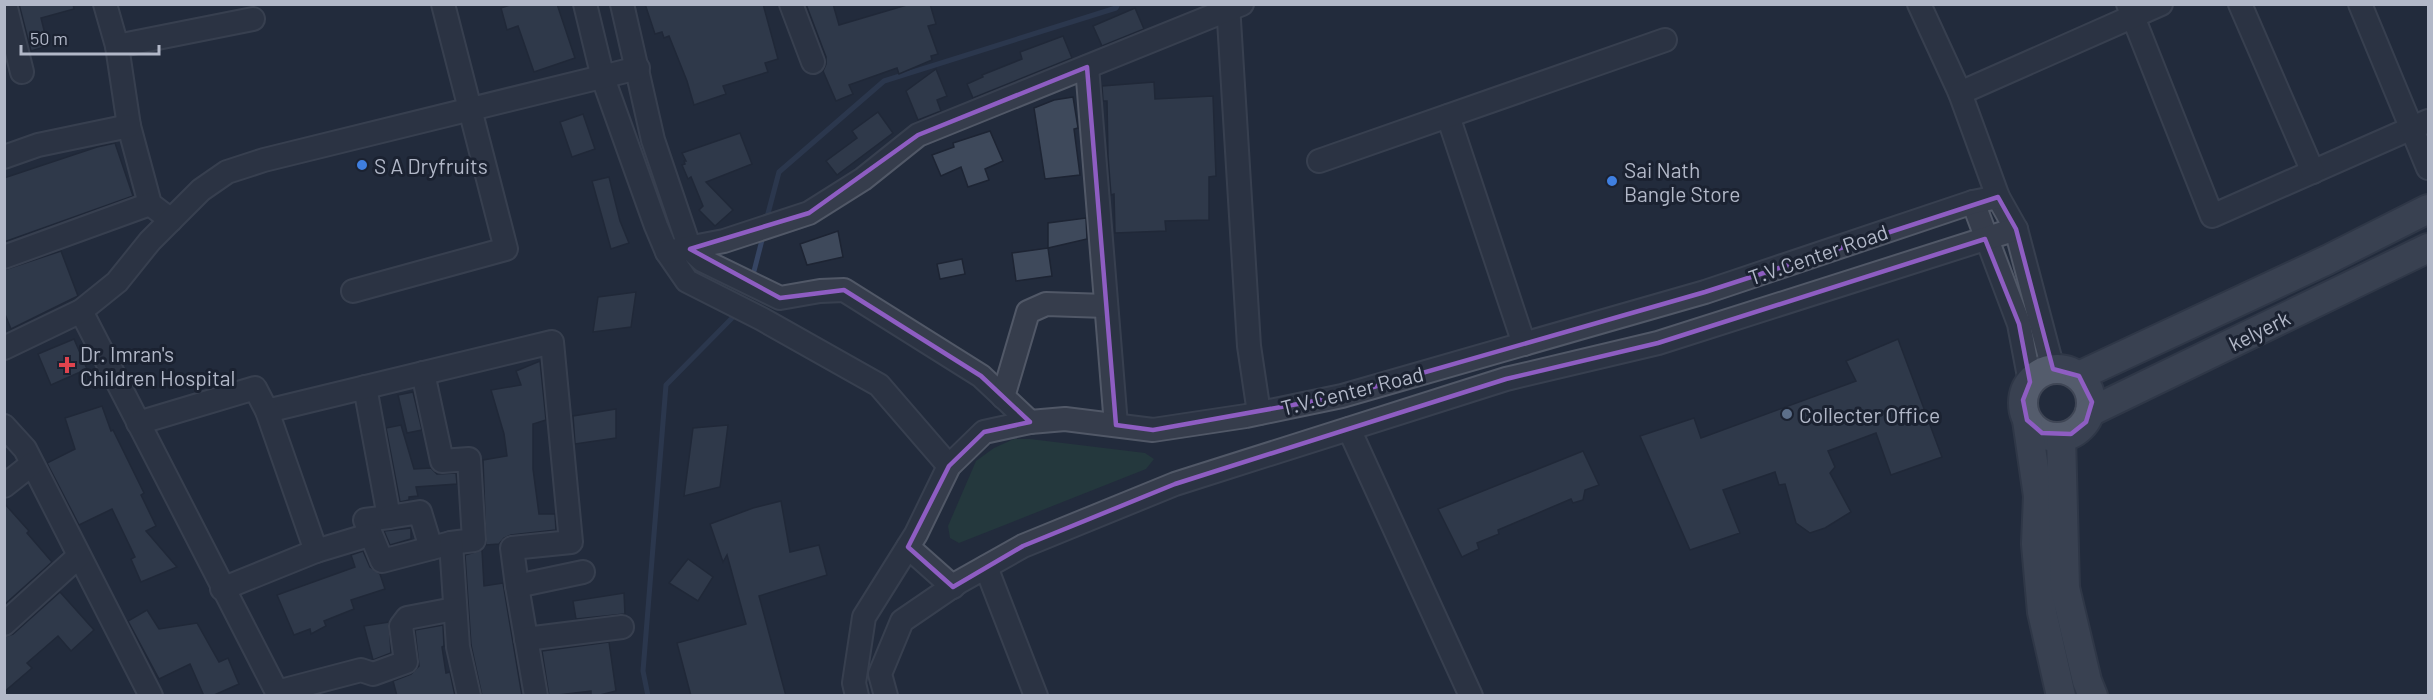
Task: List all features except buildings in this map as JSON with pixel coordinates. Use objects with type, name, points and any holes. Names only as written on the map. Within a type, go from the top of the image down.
[{"type":"main road","points":[[2061,696],[2042,612],[2036,544],[2038,496],[2023,400],[2054,376],[2327,260],[2428,209]]},
{"type":"main road","name":"kelyerk","points":[[2090,412],[2428,248]]},
{"type":"main road","points":[[2027,420],[2042,433],[2061,437],[2079,429],[2090,412],[2090,392],[2054,376]]},
{"type":"main road","points":[[2061,437],[2065,588],[2087,681],[2093,696]]},
{"type":"street","points":[[5,4],[22,72]]},
{"type":"street","points":[[105,4],[117,46],[129,126],[150,204],[171,220]]},
{"type":"street","points":[[353,291],[506,249],[443,4]]},
{"type":"street","points":[[585,4],[603,78],[656,226],[667,252],[687,281],[762,319],[879,385],[949,466]]},
{"type":"street","points":[[622,4],[653,140],[696,254]]},
{"type":"street","points":[[791,4],[813,62]]},
{"type":"street","points":[[1919,4],[1960,93],[1998,197],[2016,229],[2054,376]]},
{"type":"street","points":[[1960,93],[2131,11],[2161,4]]},
{"type":"street","points":[[2240,4],[2313,172]]},
{"type":"street","points":[[2360,4],[2420,125],[2428,168]]},
{"type":"street","points":[[696,254],[724,241],[809,213],[863,179],[918,135],[1233,6],[1233,100],[1249,346],[1259,413]]},
{"type":"street","points":[[2131,11],[2212,216],[2420,125]]},
{"type":"street","points":[[117,46],[253,19]]},
{"type":"street","points":[[1320,161],[1665,40]]},
{"type":"street","points":[[1087,67],[1116,425]]},
{"type":"street","points":[[6,344],[81,311],[117,282],[150,241],[201,190],[227,172],[264,160],[638,68]]},
{"type":"street","points":[[1448,116],[1524,344]]},
{"type":"street","points":[[4,157],[38,145],[129,126]]},
{"type":"street","name":"T.V.Center Road","points":[[856,696],[854,683],[864,617],[908,547],[940,488],[949,466],[984,432],[1030,422],[1065,419],[1153,430],[1259,413],[1341,396],[1705,292],[1972,202],[1998,197]]},
{"type":"street","points":[[1972,202],[2019,324],[2054,376]]},
{"type":"street","points":[[4,257],[150,204]]},
{"type":"street","name":"T.V.Center Road","points":[[886,696],[880,674],[902,621],[953,587],[1023,546],[1176,484],[1506,379],[1658,343],[2016,229]]},
{"type":"street","points":[[667,252],[696,254],[780,298],[820,291],[844,290],[981,376],[1030,422]]},
{"type":"street","points":[[1003,397],[1028,312],[1046,304],[1106,306]]},
{"type":"street","points":[[81,311],[278,694],[361,670],[372,675],[406,662],[401,626],[407,618],[454,609]]},
{"type":"street","points":[[1593,324],[1601,357]]},
{"type":"street","points":[[267,411],[552,342],[571,542],[512,548],[536,696]]},
{"type":"street","points":[[423,373],[442,461],[469,459],[474,540],[441,546],[382,561],[369,535],[365,520],[420,512],[441,546],[454,609],[458,647],[469,696]]},
{"type":"street","points":[[365,387],[389,517]]},
{"type":"street","points":[[138,423],[255,388],[267,411],[315,551]]},
{"type":"street","points":[[1309,403],[1322,438]]},
{"type":"street","points":[[4,426],[25,449],[151,696]]},
{"type":"street","points":[[1349,429],[1471,696]]},
{"type":"street","points":[[4,486],[32,464]]},
{"type":"street","points":[[222,589],[315,551],[369,535]]},
{"type":"street","points":[[908,547],[953,587]]},
{"type":"street","points":[[4,624],[79,556]]},
{"type":"street","points":[[986,567],[1036,696]]},
{"type":"street","points":[[517,586],[583,572]]},
{"type":"street","points":[[526,639],[622,627]]},
{"type":"highlighted area","points":[[1087,67],[1116,425],[1153,430],[1342,396],[1705,292],[1998,197],[2016,229],[2053,369],[2079,376],[2092,402],[2086,422],[2071,434],[2042,433],[2027,420],[2023,400],[2030,382],[2019,324],[1985,239],[1658,343],[1506,379],[1175,484],[1023,546],[953,587],[908,547],[949,466],[984,432],[1030,422],[981,376],[844,290],[780,298],[690,249],[809,213],[918,135]]},
{"type":"green space","points":[[1014,439],[1145,453],[1154,459],[1146,469],[959,543],[950,538],[948,526],[976,461],[994,448]]},
{"type":"waterway","points":[[766,221],[779,172],[884,81],[1116,8],[1118,4]]},
{"type":"waterway","points":[[752,279],[763,236]]},
{"type":"waterway","points":[[648,696],[643,671],[666,385],[736,314]]},
{"type":"place","name":"S A Dryfruits","points":[[362,165]]},
{"type":"place","name":"Sai Nath Bangle Store","points":[[1612,181]]},
{"type":"place","name":"Dr. Imran's Children Hospital","points":[[67,365]]},
{"type":"place","name":"Collecter Office","points":[[1787,414]]}]
